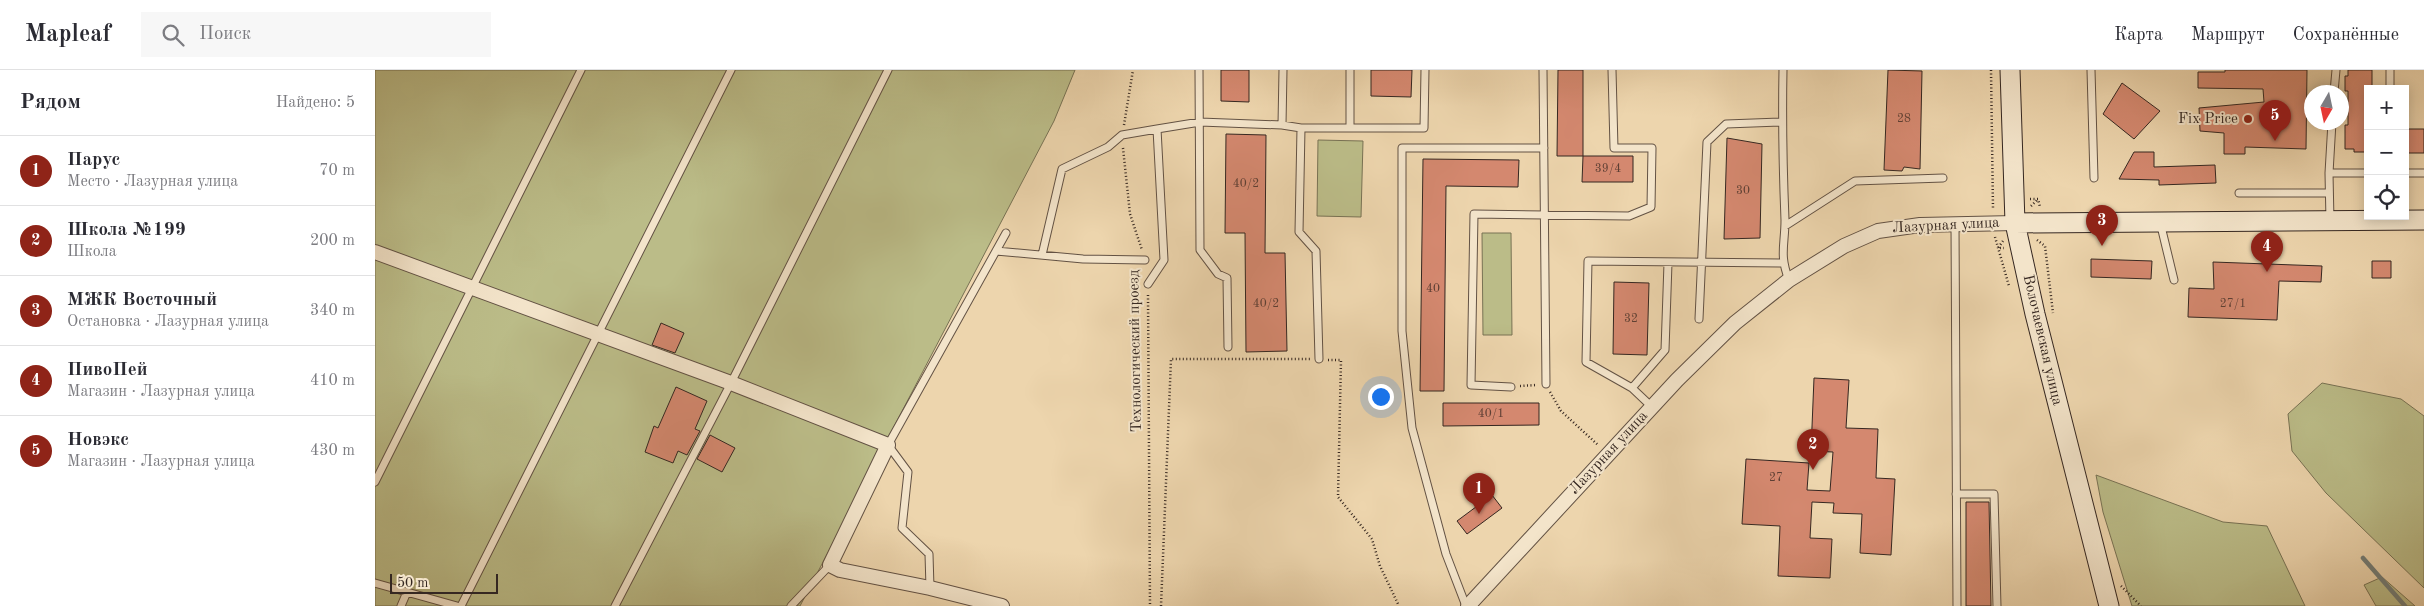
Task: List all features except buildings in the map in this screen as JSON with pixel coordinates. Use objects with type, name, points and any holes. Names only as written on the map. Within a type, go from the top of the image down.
[{"type":"street","name":"Волочаевская улица","points":[[2010,70],[2015,222],[2035,314],[2109,606]]},
{"type":"street","name":"Лазурная улица","points":[[1467,606],[1652,407],[1735,323],[1789,280],[1844,246],[1878,231],[1920,225],[2015,222],[2424,220]]},
{"type":"street","points":[[375,252],[731,383],[888,445],[830,565],[840,570],[930,588],[1002,606]]},
{"type":"lane","points":[[375,482],[581,70]]},
{"type":"lane","points":[[461,606],[731,70]]},
{"type":"lane","points":[[615,606],[731,383],[889,70]]},
{"type":"lane","points":[[1199,70],[1200,250],[1219,274],[1227,278],[1228,347]]},
{"type":"lane","points":[[1282,124],[1283,70]]},
{"type":"lane","points":[[1350,70],[1350,127]]},
{"type":"lane","points":[[1042,255],[1062,168],[1108,147],[1122,136],[1200,122],[1282,124],[1301,128],[1424,128],[1425,70]]},
{"type":"lane","points":[[1543,70],[1546,384]]},
{"type":"lane","points":[[1511,386],[1471,385],[1474,214],[1629,216],[1651,206],[1652,148],[1614,148],[1612,70]]},
{"type":"lane","points":[[1783,70],[1782,122],[1785,226],[1782,263],[1789,280]]},
{"type":"lane","points":[[2091,70],[2094,178]]},
{"type":"lane","points":[[2335,85],[2336,70]]},
{"type":"lane","points":[[2390,70],[2390,85]]},
{"type":"lane","points":[[1699,319],[1707,142],[1726,124],[1782,122]]},
{"type":"lane","points":[[1301,128],[1299,232],[1316,251],[1319,360]]},
{"type":"lane","points":[[1148,284],[1164,260],[1157,129]]},
{"type":"lane","points":[[2330,221],[2329,173],[2332,130]]},
{"type":"lane","points":[[1467,606],[1446,554],[1412,428],[1402,331],[1402,148],[1544,148]]},
{"type":"lane","points":[[2329,173],[2364,173]]},
{"type":"lane","points":[[2409,173],[2424,173]]},
{"type":"lane","points":[[1785,226],[1855,181],[1943,178]]},
{"type":"lane","points":[[2239,193],[2329,193]]},
{"type":"lane","points":[[2160,222],[2174,280]]},
{"type":"lane","points":[[1955,224],[1957,606]]},
{"type":"lane","points":[[930,588],[929,554],[901,528],[908,472],[888,445],[1006,233]]},
{"type":"lane","points":[[996,251],[1083,259],[1145,260]]},
{"type":"lane","points":[[1652,407],[1632,388],[1586,362],[1588,261],[1701,264],[1782,263]]},
{"type":"lane","points":[[1632,388],[1665,350],[1668,263]]},
{"type":"lane","points":[[1956,494],[1994,494],[1997,606]]},
{"type":"lane","points":[[791,606],[830,565]]},
{"type":"lane","points":[[375,583],[457,606]]},
{"type":"lane","points":[[401,606],[407,592]]},
{"type":"path","name":"Технологический проезд","points":[[1133,70],[1122,136],[1130,214],[1145,260]]},
{"type":"path","points":[[1991,70],[1992,223],[2009,286]]},
{"type":"path","name":"Технологический проезд","points":[[1148,284],[1150,606]]},
{"type":"path","points":[[1161,606],[1171,360],[1341,360],[1338,497],[1372,539],[1380,566],[1399,606]]},
{"type":"path","points":[[1511,386],[1546,384],[1561,411],[1608,454]]},
{"type":"path","points":[[2119,583],[2141,606]]},
{"type":"green space","points":[[375,70],[1075,70],[1054,121],[800,606],[375,606]]},
{"type":"green space","points":[[1318,140],[1363,141],[1361,217],[1317,216]]},
{"type":"green space","points":[[1482,233],[1511,233],[1512,335],[1483,335]]},
{"type":"green space","points":[[2322,383],[2401,399],[2424,416],[2424,588],[2326,493],[2292,451],[2288,414]]},
{"type":"green space","points":[[2096,475],[2223,522],[2267,526],[2305,606],[2132,606],[2103,512]]},
{"type":"green space","points":[[2382,577],[2415,606],[2376,606],[2364,585]]},
{"type":"waterway","points":[[2363,558],[2405,606]]},
{"type":"place","name":"Fix Price","points":[[2248,119]]},
{"type":"place","name":"Новэкс","points":[[2275,141]]},
{"type":"place","name":"МЖК Восточный","points":[[2102,246]]},
{"type":"place","name":"ПивоПей","points":[[2267,272]]},
{"type":"place","name":"Школа №199","points":[[1813,470]]},
{"type":"place","name":"Парус","points":[[1479,514]]}]
